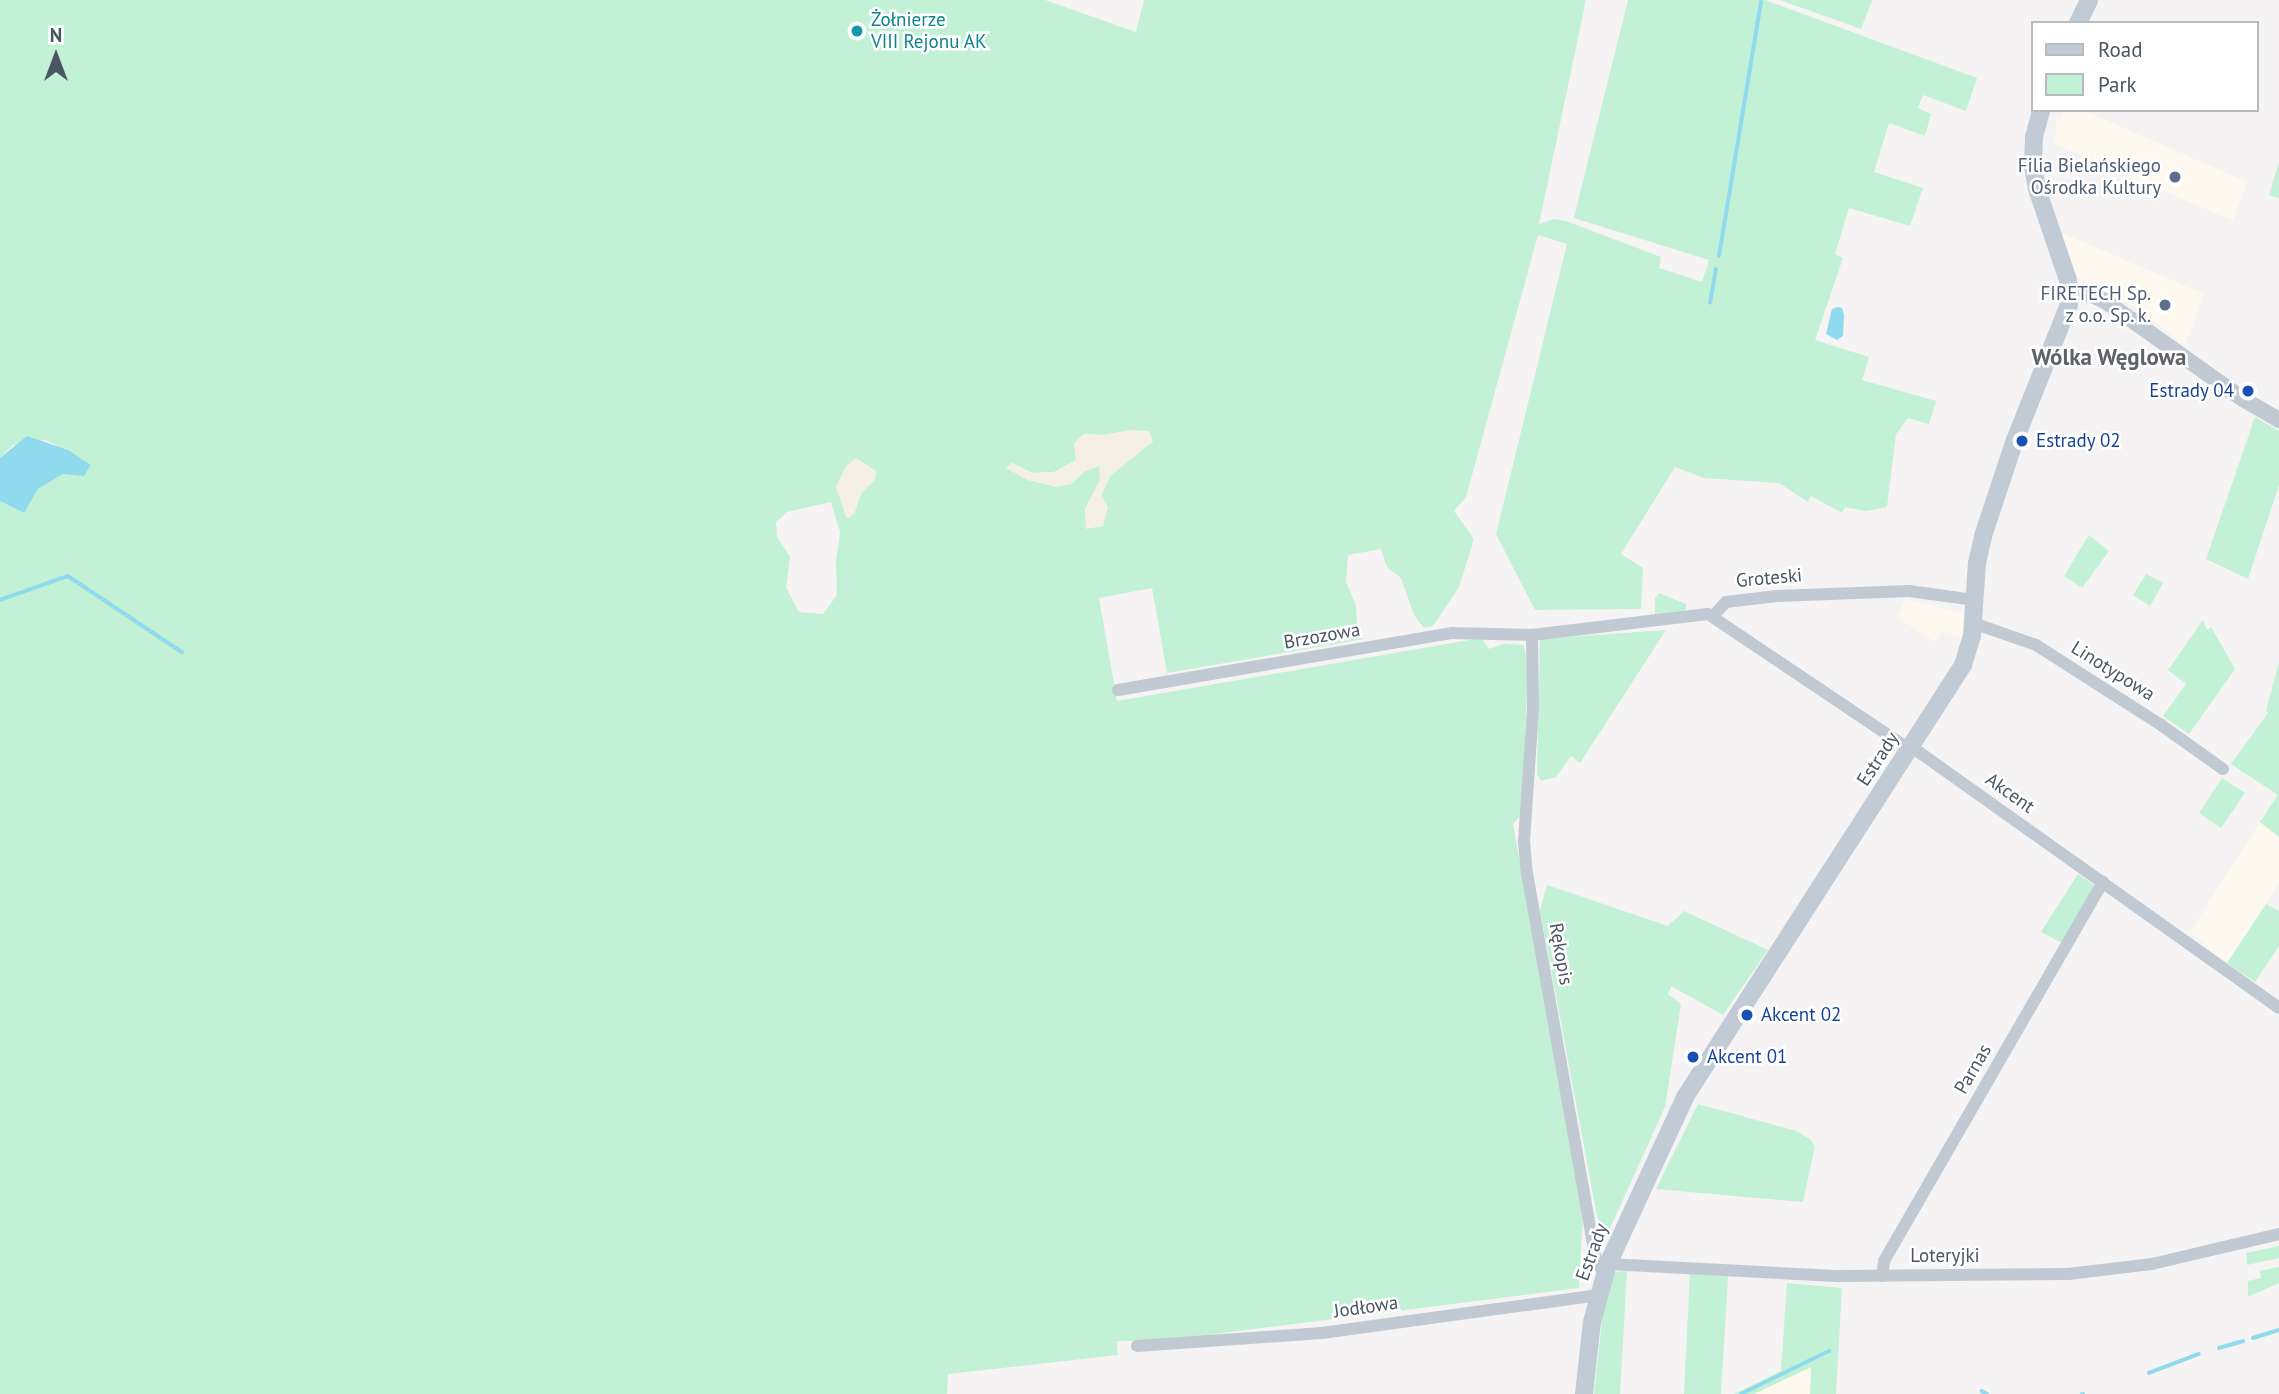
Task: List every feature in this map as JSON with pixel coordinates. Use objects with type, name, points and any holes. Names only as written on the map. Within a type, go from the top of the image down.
[{"type":"main road","points":[[2079,21],[2089,0]]},
{"type":"main road","points":[[2040,112],[2034,136],[2033,166],[2070,292]]},
{"type":"main road","name":"Estrady","points":[[1584,1394],[1588,1346],[1607,1269],[1691,1086],[1963,665],[1973,623],[1983,536],[2015,440],[2064,318],[2070,292]]},
{"type":"street","points":[[2070,292],[2082,292],[2105,301],[2243,399],[2279,420]]},
{"type":"street","name":"Groteski","points":[[1532,635],[1700,614],[1713,616],[1723,604],[1731,600],[1777,596],[1909,592],[1975,600]]},
{"type":"street","name":"Akcent","points":[[1713,616],[2103,882],[2279,1008]]},
{"type":"street","name":"Linotypowa","points":[[1973,623],[2036,645],[2120,697],[2222,769]]},
{"type":"street","name":"Brzozowa","points":[[1118,690],[1452,633],[1532,635]]},
{"type":"street","name":"Rękopis","points":[[1532,635],[1533,709],[1524,841],[1526,866],[1596,1261],[1607,1269]]},
{"type":"street","name":"Parnas","points":[[1882,1276],[1884,1261],[2103,882]]},
{"type":"street","name":"Loteryjki","points":[[1607,1269],[1882,1276],[2039,1276],[2152,1264],[2279,1234]]},
{"type":"street","name":"Jodłowa","points":[[1137,1346],[1254,1335],[1322,1333],[1599,1295]]},
{"type":"shaded area","points":[[2063,112],[2088,112],[2247,182],[2233,221],[2055,144],[2056,115],[2060,117]]},
{"type":"shaded area","points":[[2060,232],[2204,294],[2185,345],[2137,309],[2077,277]]},
{"type":"shaded area","points":[[1905,599],[1963,613],[1963,638],[1942,631],[1935,642],[1897,617]]},
{"type":"shaded area","points":[[2260,822],[2279,837],[2279,884],[2227,963],[2190,932]]},
{"type":"shaded area","points":[[1812,1366],[1810,1394],[1754,1394]]},
{"type":"green space","points":[[0,0],[1045,0],[1136,32],[1144,0],[1586,0],[1539,224],[1554,219],[1566,221],[1661,257],[1659,268],[1702,282],[1709,260],[1574,218],[1628,0],[1765,0],[1977,78],[1966,111],[1923,95],[1918,108],[1931,114],[1925,136],[1889,123],[1874,172],[1923,188],[1910,226],[1849,208],[1835,254],[1843,258],[1815,340],[1869,357],[1862,380],[1936,401],[1929,424],[1908,418],[1896,434],[1887,507],[1866,511],[1845,507],[1842,513],[1811,496],[1808,502],[1779,483],[1704,478],[1675,467],[1621,554],[1643,568],[1641,609],[1535,610],[1496,534],[1567,244],[1538,235],[1466,497],[1454,511],[1474,539],[1459,587],[1433,626],[1424,628],[1414,615],[1401,578],[1387,567],[1381,549],[1348,555],[1346,582],[1356,605],[1357,624],[1363,639],[1312,648],[1167,673],[1152,588],[1099,598],[1117,701],[1481,638],[1489,649],[1503,644],[1524,645],[1528,667],[1522,814],[1513,824],[1583,1214],[1579,1288],[1158,1341],[1117,1341],[1118,1355],[948,1374],[947,1394],[0,1394],[0,501],[24,513],[38,489],[63,474],[84,475],[91,465],[46,440],[13,445],[0,458]],"holes":[[[1132,430],[1153,441],[1110,476],[1087,529],[1085,509],[1100,480],[1100,466],[1085,471],[1071,484],[1028,480],[1007,468],[1012,463],[1033,473],[1054,472],[1076,460],[1074,443],[1084,434],[1104,435]],[[856,459],[876,471],[875,479],[861,494],[854,514]],[[831,502],[840,532],[836,562],[837,595],[823,614],[799,612],[786,588],[790,557],[777,537],[776,522],[787,512]]]},
{"type":"green space","points":[[1780,0],[1872,0],[1861,29]]},
{"type":"green space","points":[[2279,162],[2279,198],[2269,195]]},
{"type":"green space","points":[[2255,417],[2279,431],[2279,485],[2248,579],[2206,559]]},
{"type":"green space","points":[[2089,535],[2109,551],[2082,588],[2064,576]]},
{"type":"green space","points":[[2146,574],[2163,583],[2150,606],[2133,595]]},
{"type":"green space","points":[[1659,593],[1686,604],[1686,609],[1679,614],[1655,616],[1655,598]]},
{"type":"green space","points":[[2203,620],[2207,630],[2211,627],[2235,669],[2189,734],[2163,716],[2186,684],[2168,670]]},
{"type":"green space","points":[[1666,630],[1580,763],[1571,756],[1556,777],[1541,781],[1537,774],[1540,639]]},
{"type":"green space","points":[[2279,662],[2279,837],[2260,822],[2278,795],[2231,764],[2268,713],[2266,710]]},
{"type":"green space","points":[[2222,778],[2245,793],[2221,828],[2199,813]]},
{"type":"green space","points":[[2078,874],[2094,885],[2064,944],[2041,932]]},
{"type":"green space","points":[[1547,885],[1668,926],[1684,911],[1768,950],[1723,1015],[1671,986],[1668,994],[1681,1004],[1665,1107],[1607,1235],[1600,1232],[1540,910]]},
{"type":"green space","points":[[2266,904],[2279,911],[2279,946],[2255,982],[2227,963]]},
{"type":"green space","points":[[1698,1104],[1796,1131],[1810,1139],[1815,1146],[1803,1202],[1656,1189]]},
{"type":"green space","points":[[2279,1246],[2279,1258],[2247,1265],[2246,1253]]},
{"type":"green space","points":[[2279,1267],[2279,1283],[2248,1297],[2248,1281],[2261,1278],[2260,1271]]},
{"type":"green space","points":[[1627,1271],[1620,1394],[1594,1394],[1603,1311],[1615,1272]]},
{"type":"green space","points":[[1690,1274],[1728,1276],[1721,1394],[1684,1394]]},
{"type":"green space","points":[[1787,1283],[1842,1288],[1836,1394],[1810,1394],[1811,1367],[1754,1394],[1734,1394],[1781,1371]]},
{"type":"sand","points":[[1132,430],[1149,431],[1153,441],[1110,476],[1101,495],[1108,507],[1103,526],[1086,529],[1085,509],[1100,481],[1099,466],[1085,471],[1071,484],[1056,487],[1028,480],[1006,468],[1012,463],[1033,473],[1054,472],[1076,460],[1074,443],[1084,434],[1104,435]]},
{"type":"sand","points":[[856,458],[876,471],[875,479],[861,494],[854,514],[847,519],[836,487],[846,466]]},
{"type":"water","points":[[1842,308],[1844,315],[1843,336],[1837,340],[1826,334],[1832,309]]},
{"type":"water","points":[[27,436],[68,450],[91,465],[84,476],[63,474],[38,489],[24,513],[0,501],[0,458]]},
{"type":"waterway","points":[[1719,256],[1761,2]]},
{"type":"waterway","points":[[1710,303],[1716,270]]},
{"type":"waterway","points":[[0,600],[68,576],[182,652]]},
{"type":"waterway","points":[[2253,1338],[2279,1330]]},
{"type":"waterway","points":[[2219,1348],[2243,1341]]},
{"type":"waterway","points":[[1741,1394],[1829,1351]]},
{"type":"waterway","points":[[2149,1373],[2199,1354]]},
{"type":"waterway","points":[[1982,1391],[1987,1394]]},
{"type":"place","name":"Żołnierze VIII Rejonu AK","points":[[857,31]]},
{"type":"place","name":"Filia Bielańskiego Ośrodka Kultury","points":[[2175,177]]},
{"type":"place","name":"FIRETECH Sp. z o.o. Sp. k.","points":[[2165,305]]},
{"type":"place","name":"Estrady 04","points":[[2248,391]]},
{"type":"place","name":"Estrady 02","points":[[2022,441]]},
{"type":"place","name":"Akcent 02","points":[[1747,1015]]},
{"type":"place","name":"Akcent 01","points":[[1693,1057]]},
{"type":"district","name":"Wólka Węglowa","points":[[2109,357]]}]
